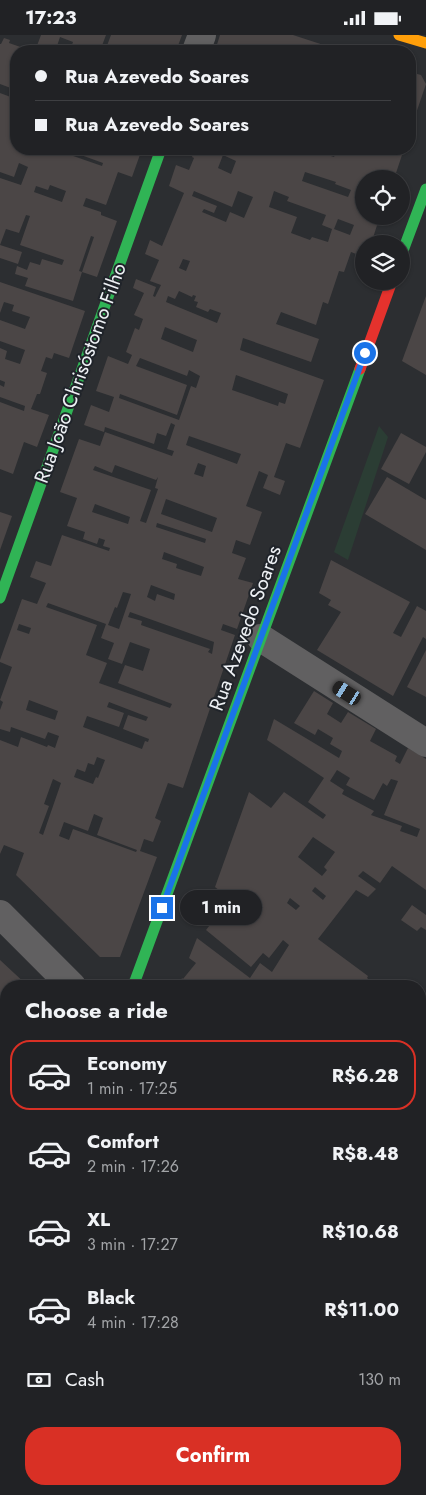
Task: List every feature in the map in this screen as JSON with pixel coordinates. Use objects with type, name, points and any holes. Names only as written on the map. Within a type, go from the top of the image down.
[{"type":"street","points":[[399,35],[426,43]]},
{"type":"street","name":"Rua João Chrisóstomo Filho","points":[[0,598],[159,155]]},
{"type":"street","points":[[409,235],[426,189]]},
{"type":"street","name":"Rua Azevedo Soares","points":[[135,980],[389,290]]},
{"type":"street","points":[[261,638],[426,743]]},
{"type":"street","points":[[0,914],[66,980]]},
{"type":"green space","points":[[379,426],[388,437],[348,560],[334,552]]},
{"type":"building","points":[[41,35],[106,35],[102,45],[72,45],[73,42],[60,37],[57,45],[37,45]]},
{"type":"building","points":[[111,35],[182,35],[178,45],[107,45]]},
{"type":"building","points":[[220,35],[293,35],[324,45],[217,45]]},
{"type":"building","points":[[4,38],[10,40],[9,43],[15,45],[10,45],[10,88],[0,84],[1,44]]},
{"type":"building","points":[[416,74],[421,75],[426,84],[416,113]]},
{"type":"building","points":[[0,93],[10,97],[10,155],[70,155],[102,166],[103,163],[81,155],[140,155],[132,177],[118,172],[106,205],[86,198],[83,206],[101,212],[101,215],[117,221],[97,277],[82,272],[73,301],[25,286],[28,278],[15,274],[17,266],[27,270],[30,262],[40,265],[42,259],[62,265],[64,260],[20,245],[30,216],[26,215],[19,233],[6,229],[0,245],[0,178],[21,185],[28,167],[19,163],[14,177],[0,172]],"holes":[[[50,185],[66,191],[62,202],[34,192],[36,186],[48,190]],[[91,236],[94,237],[82,272],[79,271]]]},
{"type":"building","points":[[193,155],[223,155],[328,155],[334,157],[335,155],[402,155],[397,170],[355,170],[355,225],[377,225],[374,235],[355,235],[355,254],[351,252],[344,272],[339,271],[328,304],[323,302],[316,325],[281,312],[276,324],[319,339],[311,362],[243,338],[240,350],[324,380],[300,448],[286,443],[274,477],[285,481],[280,495],[263,488],[268,475],[259,471],[246,506],[262,512],[250,545],[236,540],[232,553],[246,558],[238,579],[253,583],[237,629],[223,624],[221,630],[235,635],[183,788],[168,783],[155,818],[161,821],[153,842],[144,839],[140,851],[157,857],[120,957],[100,957],[16,875],[24,853],[4,845],[0,854],[0,740],[18,747],[21,737],[47,747],[48,745],[55,748],[59,736],[48,732],[45,739],[11,727],[10,732],[0,729],[0,710],[3,702],[0,700],[12,667],[0,662],[0,660],[22,599],[37,604],[46,583],[30,577],[36,561],[51,566],[62,535],[109,551],[110,548],[103,546],[105,540],[99,538],[97,544],[83,539],[85,532],[67,526],[77,498],[60,492],[79,439],[100,446],[105,432],[172,456],[174,451],[167,449],[175,425],[171,423],[166,436],[157,433],[154,444],[105,427],[104,432],[84,425],[91,405],[109,412],[114,397],[96,391],[108,356],[128,364],[132,355],[126,352],[135,328],[139,330],[143,319],[134,315],[144,293],[133,288],[136,279],[156,287],[153,296],[155,297],[161,285],[150,281],[159,260],[145,254],[150,240],[162,246],[184,193],[169,186],[176,165],[189,170],[194,158]],"holes":[[[223,155],[236,161],[231,174],[218,168]],[[305,172],[336,182],[335,184],[351,190],[348,197],[302,181]],[[194,191],[232,207],[238,191],[253,197],[244,218],[230,212],[226,222],[202,212],[204,209],[214,213],[217,206],[192,196]],[[274,191],[289,197],[287,201],[326,215],[322,225],[332,229],[328,242],[312,237],[310,240],[291,233],[297,217],[269,207]],[[338,219],[354,225],[350,235],[334,229]],[[183,259],[190,261],[186,271],[179,268]],[[179,291],[192,297],[193,295],[196,296],[194,301],[198,302],[196,307],[208,312],[210,309],[221,313],[217,323],[166,302],[168,296],[175,299]],[[165,327],[197,340],[193,352],[161,339]],[[140,358],[187,376],[189,370],[200,376],[196,388],[191,386],[179,420],[119,398],[120,394],[177,415],[187,385],[136,366]],[[236,375],[288,394],[285,404],[279,402],[278,406],[232,390]],[[189,436],[241,454],[237,464],[186,445]],[[198,463],[206,466],[203,477],[194,474]],[[115,465],[156,480],[158,477],[155,488],[158,489],[146,523],[140,521],[151,490],[93,470],[95,466],[112,473]],[[166,499],[217,518],[212,532],[161,514]],[[95,504],[130,517],[128,524],[92,512]],[[157,523],[206,539],[205,543],[156,527]],[[164,552],[204,567],[201,576],[176,568],[177,564],[162,559]],[[151,585],[175,594],[174,600],[157,594],[155,601],[147,597]],[[123,592],[131,594],[119,629],[108,625],[115,607],[117,608]],[[48,603],[106,624],[101,638],[114,643],[108,659],[122,664],[130,642],[150,649],[143,671],[125,665],[118,683],[172,704],[170,708],[99,683],[107,663],[86,655],[97,625],[46,607]],[[130,612],[214,642],[212,654],[208,652],[210,649],[141,625],[142,621],[128,617]],[[19,624],[31,628],[29,634],[17,630]],[[29,700],[58,711],[55,720],[26,710]],[[109,702],[148,717],[146,721],[128,715],[123,729],[149,739],[148,742],[145,741],[142,749],[83,727],[87,716],[119,727],[124,713],[107,707]],[[97,757],[105,760],[98,778],[96,777],[93,784],[74,777],[77,769],[85,772],[88,763],[94,765]],[[53,779],[61,783],[43,835],[39,833],[49,806],[44,804]],[[94,814],[103,818],[97,835],[137,850],[136,852],[73,829],[69,840],[59,836],[64,822],[88,831]]]},
{"type":"building","points":[[0,245],[22,252],[18,264],[0,258]]},
{"type":"building","points":[[0,282],[85,311],[69,358],[54,353],[52,359],[46,357],[41,371],[47,373],[40,394],[37,394],[31,409],[49,415],[37,447],[24,442],[13,474],[0,469],[0,402],[24,411],[25,406],[0,397],[0,385],[4,387],[5,382],[0,380],[0,348],[7,351],[5,359],[20,364],[25,350],[0,341],[0,320],[25,329],[30,317],[12,311],[14,305],[4,302],[0,313]]},
{"type":"building","points":[[426,296],[426,375],[402,361]]},
{"type":"building","points":[[401,433],[426,447],[426,452],[409,484],[381,469]]},
{"type":"building","points":[[387,477],[426,500],[426,550],[365,514]]},
{"type":"building","points":[[0,512],[12,516],[0,550]]},
{"type":"building","points":[[331,560],[410,602],[393,633],[401,637],[417,606],[426,611],[426,639],[423,637],[393,696],[317,650],[341,612],[328,605],[331,600],[319,593]]},
{"type":"building","points":[[426,650],[426,697],[407,687]]},
{"type":"building","points":[[314,691],[333,703],[327,714],[341,723],[348,712],[376,729],[370,741],[397,756],[395,761],[400,764],[408,748],[426,759],[426,890],[392,866],[380,883],[363,871],[358,876],[376,889],[368,897],[356,890],[318,939],[368,976],[367,978],[370,980],[181,980],[196,963],[189,958],[197,938],[250,978],[260,963],[272,972],[289,945],[283,940],[269,958],[263,953],[251,967],[206,930],[230,899],[215,887],[249,792],[271,808],[284,792],[323,819],[326,815],[308,802],[324,778],[267,740],[274,719],[339,758],[342,751],[330,744],[333,738],[318,729],[315,735],[294,723]],"holes":[[[337,770],[350,778],[346,785],[374,800],[383,783],[387,786],[391,779],[398,781],[384,815],[420,829],[417,837],[400,831],[402,826],[371,815],[374,811],[342,794],[344,790],[330,781]],[[313,837],[335,852],[324,867],[327,870],[322,876],[298,857]],[[315,887],[326,896],[323,900],[312,891]],[[290,898],[300,906],[296,910],[287,903]]]},
{"type":"building","points":[[412,905],[426,915],[426,930],[421,927],[417,931],[401,920]]},
{"type":"building","points":[[0,960],[22,980],[0,980]]},
{"type":"traffic: fast","points":[[0,598],[159,155]]},
{"type":"traffic: fast","points":[[409,235],[426,189]]},
{"type":"traffic: fast","points":[[135,980],[360,369]]},
{"type":"traffic: slow","points":[[399,35],[426,43]]},
{"type":"traffic: jam","points":[[360,369],[389,290]]},
{"type":"route","points":[[162,908],[365,353]]}]
